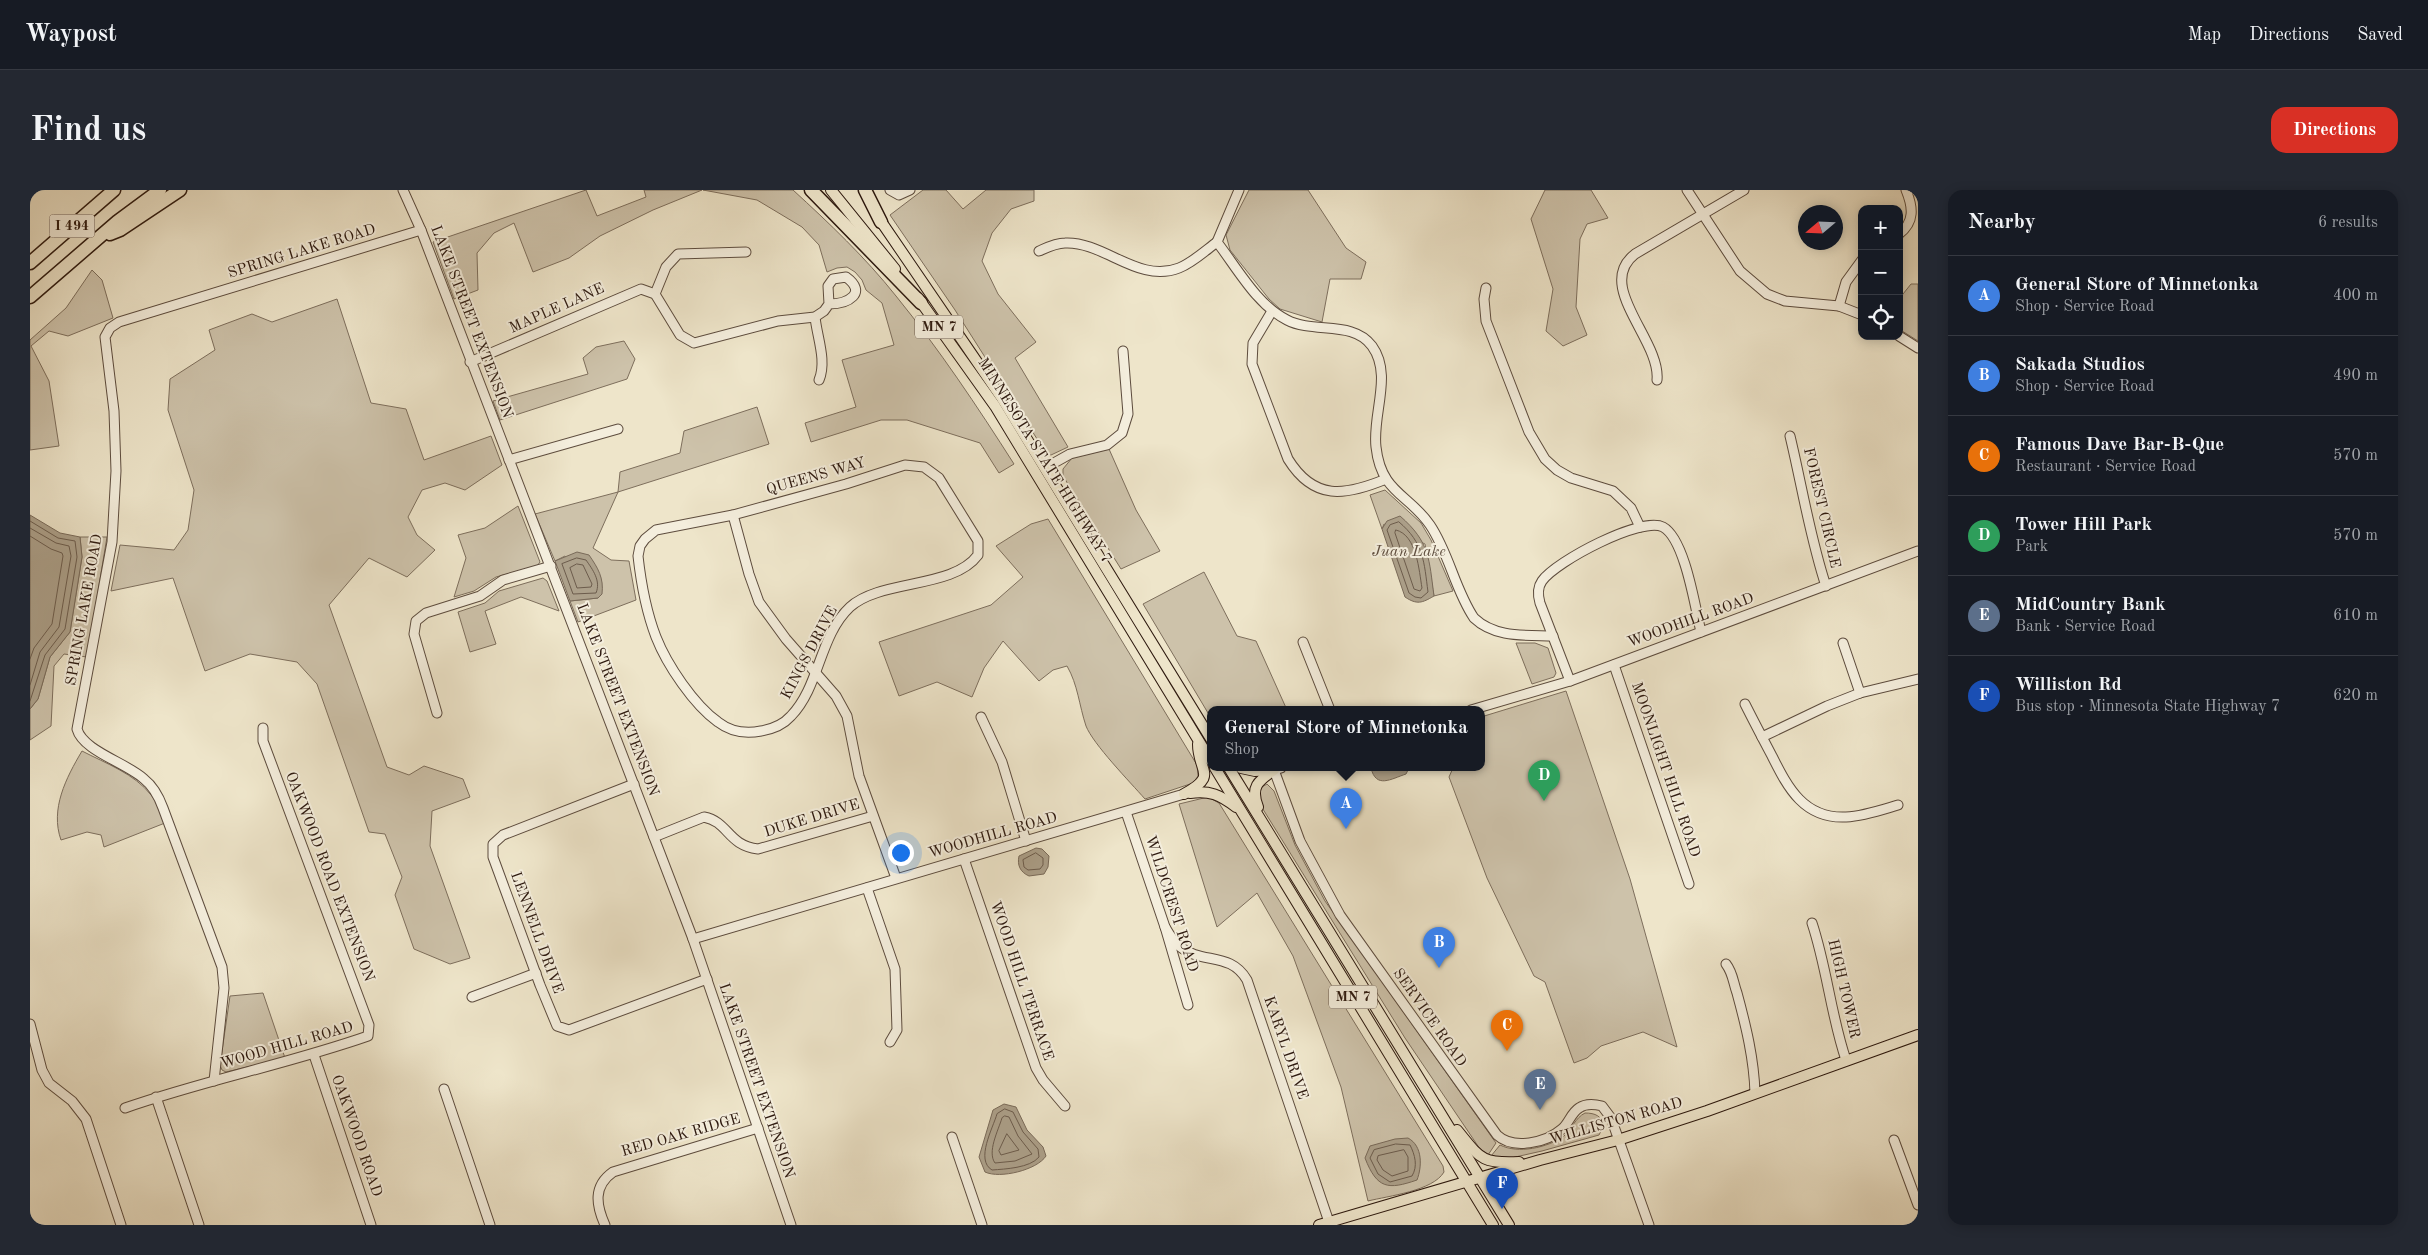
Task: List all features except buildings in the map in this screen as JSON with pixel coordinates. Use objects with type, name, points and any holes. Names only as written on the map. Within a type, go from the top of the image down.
[{"type":"highway","name":"I 494","points":[[30,263],[114,190]]},
{"type":"highway","name":"I 494","points":[[30,297],[98,238],[160,190]]},
{"type":"highway","points":[[98,238],[120,230],[180,190]]},
{"type":"highway","points":[[811,190],[841,218],[921,303]]},
{"type":"highway","points":[[865,190],[881,222]]},
{"type":"main road","name":"MINNESOTA STATE HIGHWAY 7","points":[[831,190],[921,303],[995,406],[1207,754]]},
{"type":"main road","name":"MINNESOTA STATE HIGHWAY 7","points":[[858,190],[976,359],[1207,733]]},
{"type":"main road","points":[[1184,794],[1198,786],[1204,778],[1204,768],[1197,745],[1199,741]]},
{"type":"main road","name":"MN 7","points":[[1217,771],[1493,1225]]},
{"type":"main road","name":"MN 7","points":[[1230,771],[1510,1225]]},
{"type":"main road","points":[[1270,835],[1254,796],[1260,779],[1274,771]]},
{"type":"main road","points":[[1184,794],[1204,791],[1214,792],[1240,810]]},
{"type":"main road","name":"WILLISTON ROAD","points":[[1326,1224],[1540,1160],[1618,1140],[1918,1035]]},
{"type":"main road","points":[[1433,1100],[1475,1151],[1488,1162],[1540,1160]]},
{"type":"street","name":"LAKE STREET EXTENSION","points":[[403,190],[421,230],[470,362],[693,939],[791,1225]]},
{"type":"street","points":[[890,190],[899,195],[910,190]]},
{"type":"street","points":[[1039,251],[1055,244],[1072,243],[1145,270],[1168,271],[1189,262],[1216,242],[1239,190]]},
{"type":"street","points":[[1686,190],[1740,270],[1767,294],[1785,301],[1839,306],[1858,313]]},
{"type":"street","points":[[1656,380],[1656,362],[1623,291],[1620,274],[1623,266],[1635,254],[1744,190]]},
{"type":"street","points":[[1903,230],[1909,224],[1912,217],[1910,201],[1906,190]]},
{"type":"street","name":"SPRING LAKE ROAD","points":[[214,1081],[224,988],[223,972],[166,815],[158,797],[146,780],[135,771],[87,744],[79,736],[77,729],[108,572],[112,542],[116,465],[114,411],[105,337],[110,328],[119,322],[421,230]]},
{"type":"street","points":[[1216,242],[1272,310],[1288,321],[1301,325],[1352,332],[1371,344],[1381,366],[1376,446],[1386,480],[1430,525],[1467,608],[1478,622],[1494,632],[1553,636]]},
{"type":"street","points":[[746,252],[678,254],[666,267],[656,294],[680,335],[694,343],[778,321],[815,316],[824,312],[829,304]]},
{"type":"street","points":[[1839,306],[1846,282],[1858,266]]},
{"type":"street","points":[[1486,288],[1484,299],[1486,321],[1536,446],[1557,470],[1571,478],[1613,491],[1623,498],[1631,508],[1640,527]]},
{"type":"street","name":"MAPLE LANE","points":[[470,362],[632,291],[641,289],[656,294]]},
{"type":"street","points":[[1272,310],[1253,343],[1252,364],[1288,460],[1302,478],[1329,492],[1352,492],[1386,480]]},
{"type":"street","points":[[815,316],[816,336],[823,362],[819,380]]},
{"type":"street","points":[[1903,339],[1918,348]]},
{"type":"street","points":[[1044,468],[1070,454],[1107,445],[1122,433],[1128,414],[1123,351]]},
{"type":"street","points":[[509,460],[618,429]]},
{"type":"street","name":"FOREST CIRCLE","points":[[1790,436],[1811,524],[1812,540],[1826,586]]},
{"type":"street","name":"QUEENS WAY","points":[[639,565],[640,546],[656,530],[733,515],[846,484],[899,466],[918,466],[935,474],[943,482],[978,541],[980,550]]},
{"type":"street","points":[[733,515],[749,574],[759,602],[780,632],[836,696],[847,716],[857,768],[896,878]]},
{"type":"street","points":[[1570,681],[1538,596],[1542,582],[1574,555],[1640,527],[1651,524],[1661,526],[1676,538],[1701,632]]},
{"type":"street","name":"KINGS DRIVE","points":[[639,565],[650,618],[666,657],[690,691],[719,723],[741,732],[753,733],[784,723],[798,709],[837,624],[851,606],[872,595],[964,568],[975,560],[980,550]]},
{"type":"street","name":"WOODHILL ROAD","points":[[1485,706],[1570,681],[1918,552]]},
{"type":"street","points":[[438,713],[414,634],[416,621],[426,613],[480,596],[503,580],[550,566]]},
{"type":"street","points":[[1303,642],[1328,706]]},
{"type":"street","points":[[1843,643],[1860,693]]},
{"type":"street","name":"MOONLIGHT HILL ROAD","points":[[1614,665],[1689,884]]},
{"type":"street","points":[[1762,737],[1827,706],[1860,693],[1918,679]]},
{"type":"street","points":[[1745,704],[1794,795],[1817,812],[1832,817],[1846,817],[1898,805]]},
{"type":"street","points":[[981,717],[1002,762],[1026,841]]},
{"type":"street","name":"OAKWOOD ROAD EXTENSION","points":[[263,728],[263,741],[369,1025],[368,1036]]},
{"type":"street","name":"SERVICE ROAD","points":[[1278,771],[1300,841],[1340,915],[1497,1135],[1509,1143],[1525,1144],[1555,1134],[1565,1126],[1578,1108],[1595,1104],[1602,1106],[1609,1113],[1649,1225]]},
{"type":"street","name":"LENNELL DRIVE","points":[[634,784],[503,835],[493,844],[493,858],[536,973],[557,1026],[570,1030],[707,979]]},
{"type":"street","name":"WOODHILL ROAD","points":[[693,939],[1184,794]]},
{"type":"street","name":"WILDCREST ROAD","points":[[1126,812],[1165,927],[1188,1006]]},
{"type":"street","name":"DUKE DRIVE","points":[[654,837],[704,817],[719,823],[733,840],[741,845],[758,850],[873,816]]},
{"type":"street","name":"WOOD HILL TERRACE","points":[[964,859],[1036,1068],[1043,1080],[1065,1106]]},
{"type":"street","points":[[867,888],[895,969],[897,1030],[890,1042]]},
{"type":"street","name":"HIGH TOWER","points":[[1812,923],[1827,976],[1831,1004],[1846,1060]]},
{"type":"street","name":"KARYL DRIVE","points":[[1165,927],[1175,942],[1184,949],[1200,956],[1234,965],[1244,976],[1326,1224]]},
{"type":"street","points":[[1726,964],[1733,975],[1747,1029],[1754,1066],[1755,1093]]},
{"type":"street","points":[[472,997],[536,973]]},
{"type":"street","points":[[30,1024],[42,1070],[49,1083],[72,1101],[86,1120],[120,1225]]},
{"type":"street","name":"WOOD HILL ROAD","points":[[214,1081],[314,1055],[368,1036]]},
{"type":"street","name":"OAKWOOD ROAD","points":[[314,1055],[371,1225]]},
{"type":"street","points":[[125,1108],[156,1097],[214,1081]]},
{"type":"street","points":[[444,1089],[490,1225]]},
{"type":"street","points":[[156,1097],[199,1225]]},
{"type":"street","name":"RED OAK RIDGE","points":[[605,1225],[597,1202],[597,1193],[605,1177],[612,1172],[758,1128]]},
{"type":"street","points":[[952,1137],[982,1225]]},
{"type":"street","points":[[1894,1140],[1918,1205]]},
{"type":"shaded area","points":[[586,190],[597,216],[646,197],[644,190],[702,190],[653,210],[600,236],[569,258],[533,272],[514,223],[494,233],[477,253],[478,290],[454,299],[433,242]]},
{"type":"shaded area","points":[[703,190],[793,190],[859,254],[896,296],[957,378],[1014,464],[999,473],[980,443],[907,420],[881,420],[811,442],[805,423],[856,407],[842,360],[894,345],[882,303],[866,290],[862,280],[847,267],[827,272],[819,245],[802,227],[757,200]]},
{"type":"shaded area","points":[[923,190],[946,190],[963,209],[986,190],[1034,190],[1034,201],[1011,209],[992,233],[982,261],[998,294],[1036,342],[1015,358],[1068,447],[1051,455],[1046,453],[955,310],[890,215]]},
{"type":"shaded area","points":[[1249,190],[1308,190],[1346,248],[1366,262],[1361,279],[1330,279],[1322,322],[1280,309],[1269,299],[1230,250],[1226,235]]},
{"type":"shaded area","points":[[1545,190],[1591,190],[1608,218],[1587,224],[1580,239],[1576,307],[1587,335],[1563,346],[1546,331],[1553,289],[1531,219]]},
{"type":"shaded area","points":[[92,270],[102,280],[113,318],[68,336],[49,331],[31,346],[49,381],[59,446],[30,450],[30,340],[66,308]]},
{"type":"shaded area","points":[[1911,284],[1918,284],[1918,341],[1903,332],[1903,294]]},
{"type":"shaded area","points":[[337,299],[371,403],[406,409],[424,460],[491,436],[502,465],[465,490],[445,483],[422,490],[408,517],[417,535],[435,550],[407,577],[369,558],[329,605],[387,767],[409,775],[424,766],[463,779],[470,797],[432,811],[430,846],[470,958],[450,964],[414,949],[395,895],[402,877],[385,834],[369,832],[317,684],[297,662],[250,654],[205,671],[173,578],[111,591],[120,545],[174,550],[188,530],[194,490],[168,410],[170,379],[215,350],[209,330],[252,314],[272,322]]},
{"type":"shaded area","points":[[624,341],[635,359],[627,379],[500,420],[493,401],[588,374],[583,358],[596,347]]},
{"type":"shaded area","points":[[757,407],[769,444],[618,492],[620,472],[680,453],[684,431]]},
{"type":"shaded area","points":[[1109,449],[1136,510],[1160,551],[1121,569],[1063,476],[1063,469],[1072,458]]},
{"type":"shaded area","points":[[1385,490],[1421,523],[1431,540],[1453,591],[1434,596],[1425,544],[1384,524],[1382,529],[1370,495]]},
{"type":"shaded area","points":[[618,492],[593,548],[611,560],[629,561],[636,600],[578,622],[570,601],[598,598],[565,556],[555,561],[535,514]]},
{"type":"shaded area","points":[[518,506],[540,562],[537,566],[496,577],[474,591],[454,597],[466,558],[458,535],[485,528]]},
{"type":"shaded area","points":[[1048,519],[1197,765],[1198,776],[1193,783],[1145,799],[1112,763],[1090,734],[1086,726],[1074,680],[1067,666],[1053,670],[1039,681],[1003,641],[984,668],[972,697],[937,682],[899,696],[879,642],[991,605],[1023,577],[996,546],[1031,524]]},
{"type":"shaded area","points":[[80,537],[107,537],[87,657],[64,654],[54,666],[51,726],[30,740],[30,709],[38,699],[50,657],[70,632],[82,557]]},
{"type":"shaded area","points":[[1204,572],[1237,636],[1256,641],[1285,706],[1207,706],[1207,711],[1143,604]]},
{"type":"shaded area","points":[[543,578],[547,581],[559,611],[521,597],[485,611],[496,644],[470,652],[458,612],[485,603],[499,591]]},
{"type":"shaded area","points":[[1516,643],[1535,643],[1548,648],[1556,673],[1554,677],[1532,684]]},
{"type":"shaded area","points":[[1566,691],[1630,879],[1677,1047],[1643,1032],[1601,1046],[1587,1058],[1574,1063],[1545,982],[1534,976],[1487,878],[1449,777],[1452,771],[1485,771],[1485,716]]},
{"type":"shaded area","points":[[82,751],[137,781],[156,801],[165,823],[104,847],[101,835],[87,832],[61,840],[57,817],[61,794],[70,772]]},
{"type":"shaded area","points":[[1267,784],[1274,791],[1295,845],[1325,901],[1496,1143],[1488,1155],[1480,1149],[1405,1038],[1261,806],[1260,788]]},
{"type":"shaded area","points":[[1208,797],[1219,803],[1443,1166],[1444,1172],[1430,1184],[1409,1192],[1368,1201],[1341,1087],[1293,956],[1257,893],[1217,927],[1179,804]]},
{"type":"shaded area","points":[[263,993],[285,1058],[226,1072],[222,1070],[220,1065],[230,996]]},
{"type":"shaded area","points":[[1585,1113],[1595,1115],[1602,1120],[1603,1127],[1599,1135],[1502,1160],[1491,1156],[1500,1145],[1507,1148],[1524,1149],[1549,1144],[1564,1136]]},
{"type":"water","points":[[30,515],[60,533],[80,537],[82,557],[70,632],[50,657],[38,699],[30,709]]},
{"type":"water","name":"Juan Lake","points":[[1400,516],[1410,525],[1423,543],[1429,561],[1434,596],[1423,602],[1416,602],[1405,597],[1382,529],[1387,521]]},
{"type":"water","points":[[577,552],[589,555],[598,569],[601,578],[602,594],[598,598],[570,601],[555,561]]},
{"type":"water","points":[[1372,771],[1408,771],[1406,774],[1385,781],[1376,778]]},
{"type":"water","points":[[1036,848],[1042,849],[1049,856],[1048,867],[1044,874],[1029,876],[1020,868],[1019,856]]},
{"type":"water","points":[[1004,1104],[1016,1107],[1027,1130],[1043,1147],[1046,1156],[1035,1165],[1018,1172],[992,1174],[985,1172],[979,1157],[993,1110]]},
{"type":"water","points":[[1408,1138],[1419,1151],[1420,1169],[1417,1180],[1391,1186],[1379,1181],[1369,1168],[1365,1158],[1370,1146],[1395,1139]]},
{"type":"place","name":"Tower Hill Park","points":[[1544,801]]},
{"type":"place","name":"General Store of Minnetonka","points":[[1346,829]]},
{"type":"place","name":"Sakada Studios","points":[[1439,968]]},
{"type":"place","name":"Famous Dave Bar-B-Que","points":[[1507,1051]]},
{"type":"place","name":"MidCountry Bank","points":[[1540,1110]]},
{"type":"place","name":"Williston Rd","points":[[1502,1209]]}]
